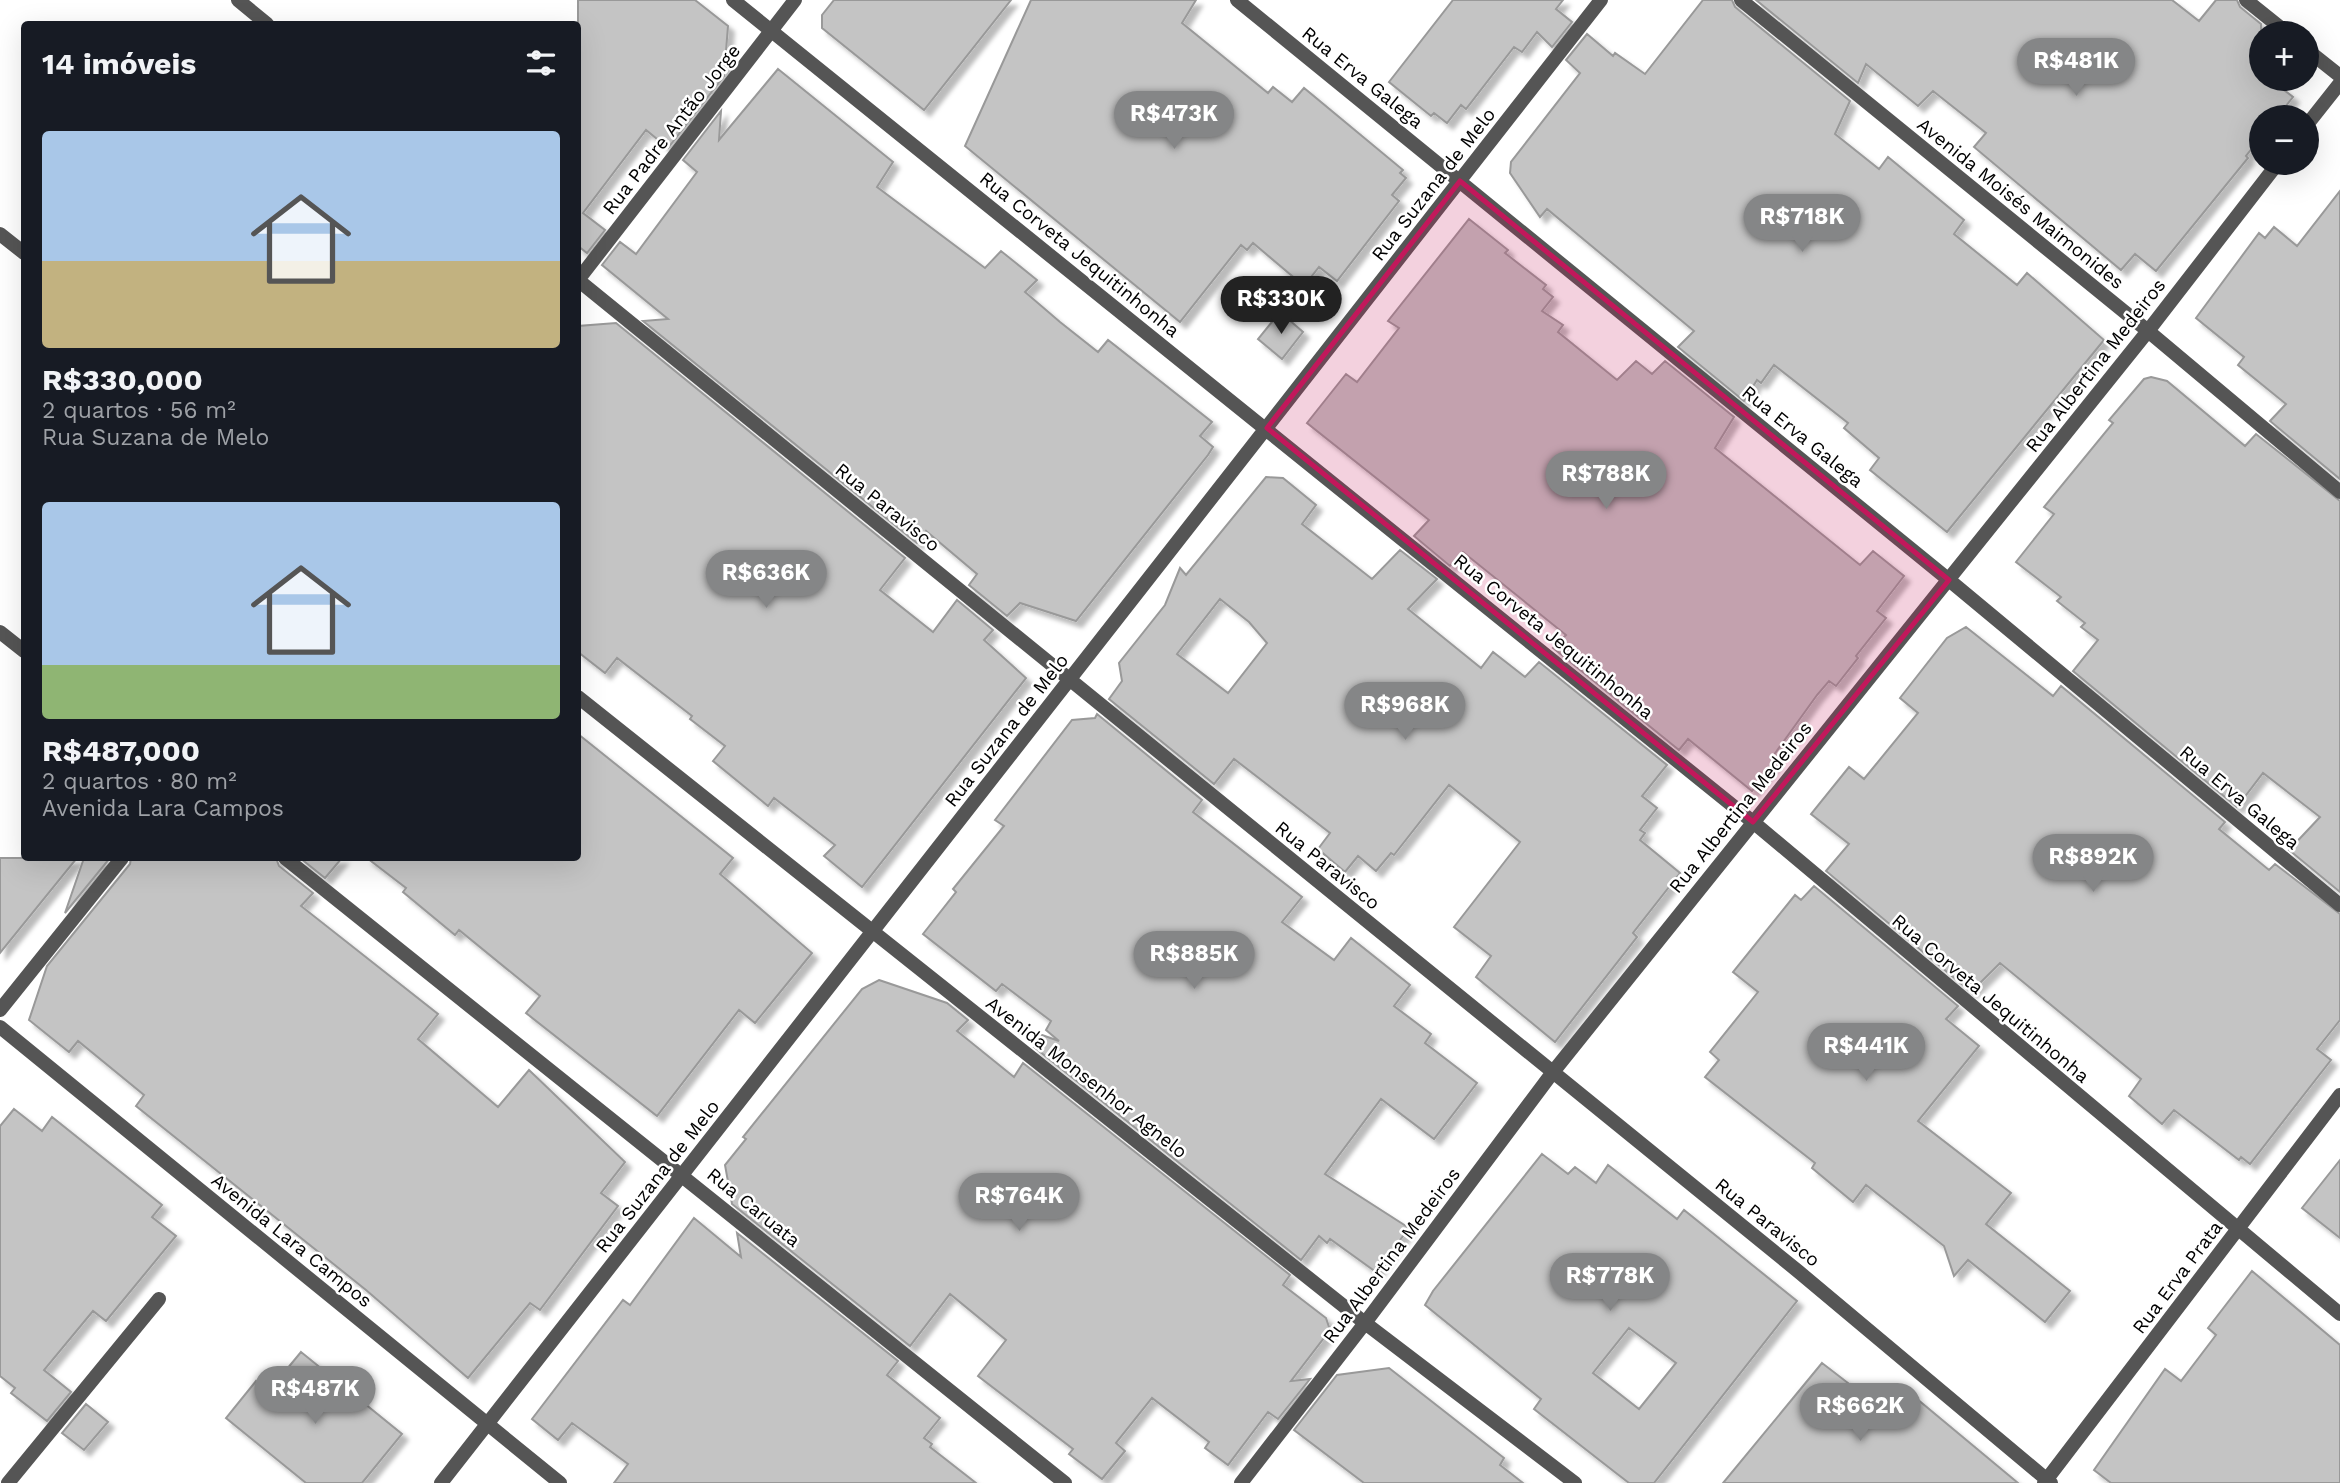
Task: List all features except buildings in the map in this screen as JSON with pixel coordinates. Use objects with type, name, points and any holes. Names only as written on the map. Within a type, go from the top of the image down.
[{"type":"street","points":[[238,0],[263,21]]},
{"type":"street","name":"Rua Corveta Jequitinhonha","points":[[733,0],[1267,428],[1752,822],[2340,1314]]},
{"type":"street","name":"Rua Padre Antão Jorge","points":[[581,276],[795,0]]},
{"type":"street","name":"Rua Erva Galega","points":[[1237,0],[1949,580],[2340,905]]},
{"type":"street","name":"Rua Suzana de Melo","points":[[442,1483],[1601,0]]},
{"type":"street","name":"Avenida Moisés Maimonides","points":[[1741,0],[2148,331],[2340,492]]},
{"type":"street","points":[[2246,0],[2272,21]]},
{"type":"street","points":[[2319,59],[2340,76]]},
{"type":"street","points":[[2319,110],[2340,83]]},
{"type":"street","name":"Rua Albertina Medeiros","points":[[1241,1483],[1365,1323],[1552,1072],[2148,331],[2269,175]]},
{"type":"street","points":[[0,234],[21,251]]},
{"type":"street","name":"Rua Paravisco","points":[[581,282],[1800,1272],[2048,1482]]},
{"type":"street","points":[[0,632],[21,649]]},
{"type":"street","name":"Avenida Monsenhor Agnelo","points":[[581,699],[1365,1323],[1575,1483]]},
{"type":"street","points":[[0,1010],[120,861]]},
{"type":"street","name":"Rua Caruata","points":[[289,861],[1065,1483]]},
{"type":"street","name":"Avenida Lara Campos","points":[[0,1027],[560,1483]]},
{"type":"street","name":"Rua Erva Prata","points":[[2048,1482],[2340,1095]]},
{"type":"street","points":[[8,1483],[159,1299]]},
{"type":"highlighted area","points":[[1460,181],[1949,580],[1753,822],[1267,428]]}]
